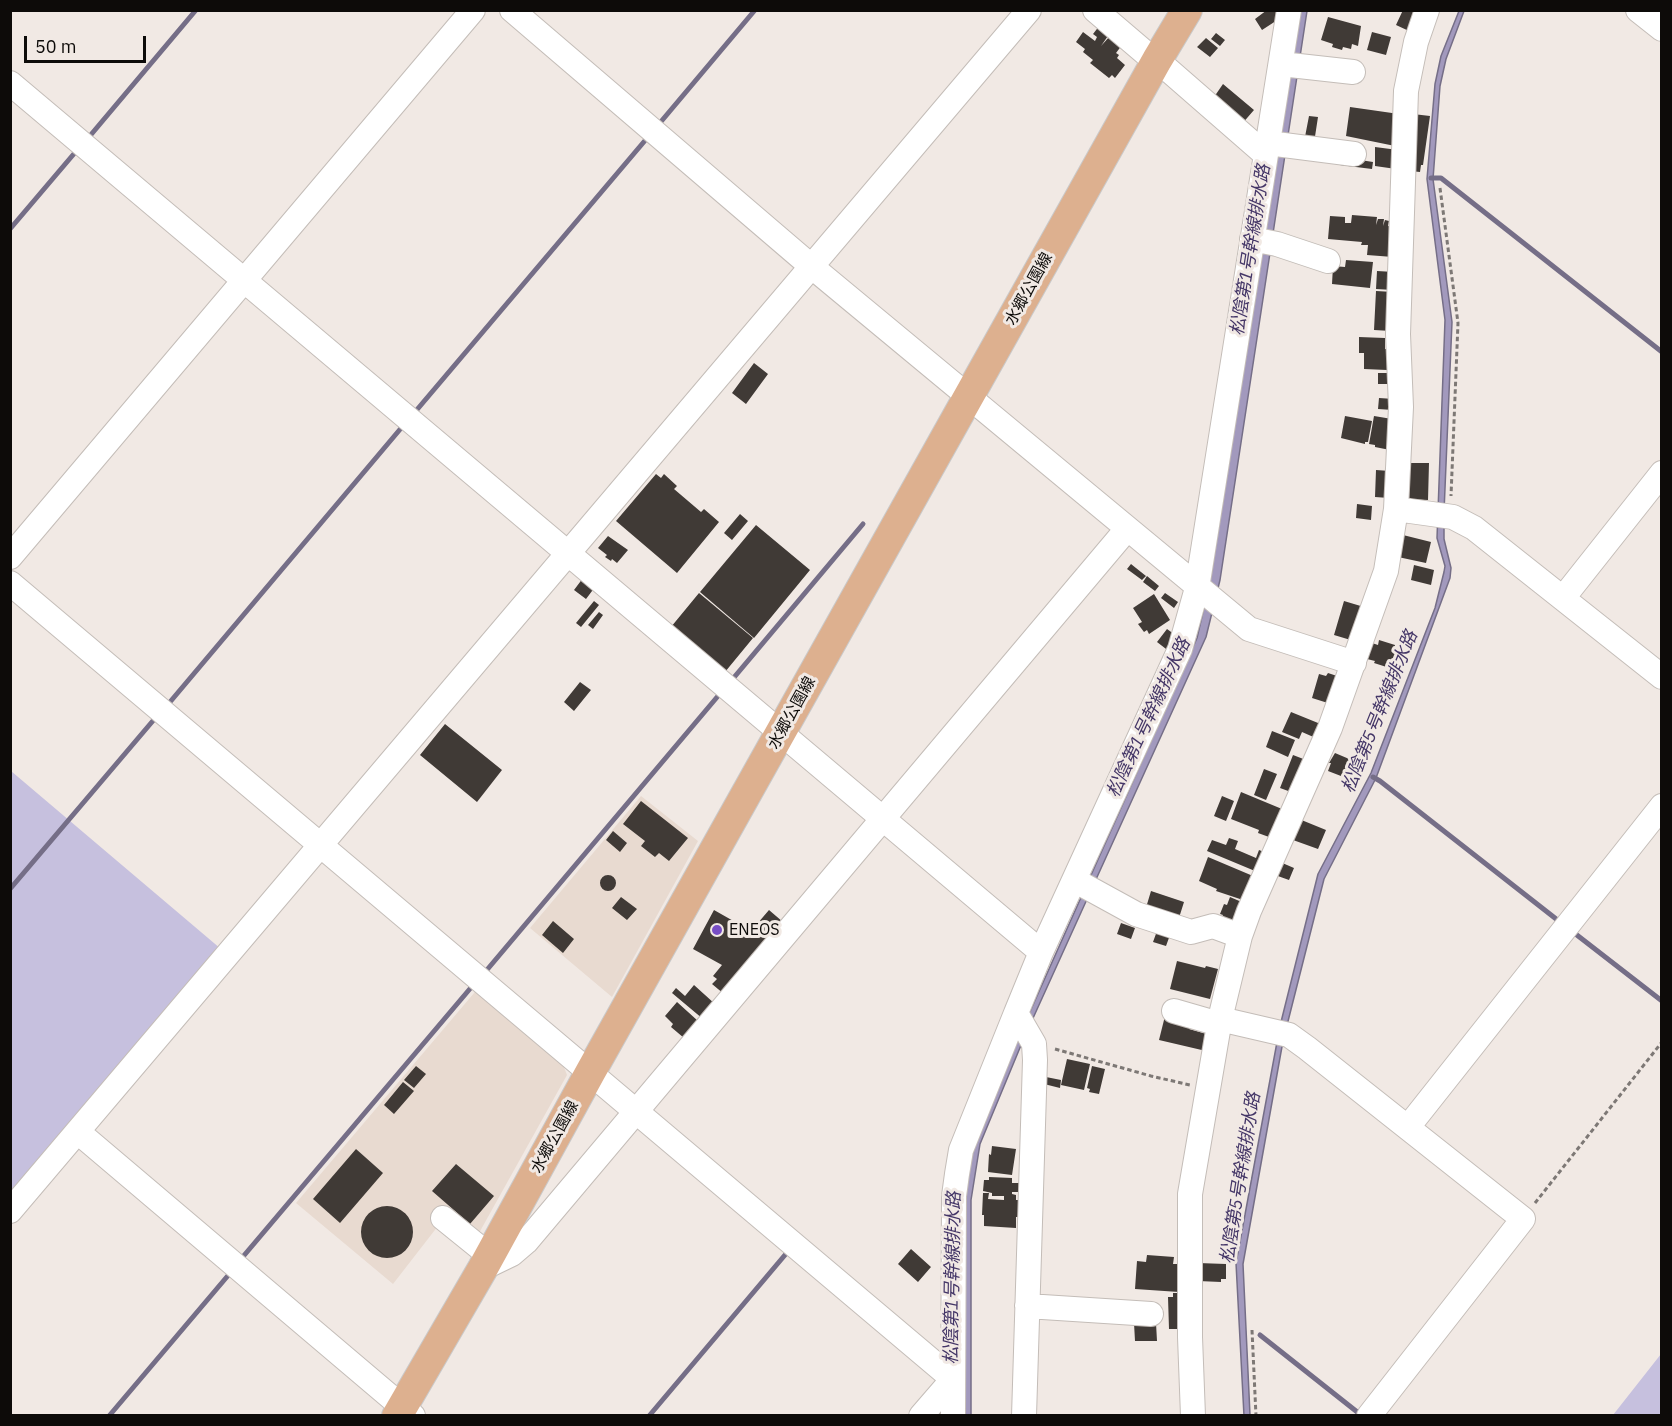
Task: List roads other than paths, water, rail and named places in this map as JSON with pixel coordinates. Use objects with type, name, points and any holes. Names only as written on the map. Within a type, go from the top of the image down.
[{"type":"main road","name":"水郷公園線","points":[[404,1413],[591,1071],[1156,61],[1188,10]]},
{"type":"street","points":[[10,557],[473,10]]},
{"type":"street","points":[[512,10],[811,266],[1249,629],[1354,663]]},
{"type":"street","points":[[10,1211],[1029,10]]},
{"type":"street","points":[[1095,10],[1156,61],[1274,147],[1354,154]]},
{"type":"street","points":[[1024,1416],[1027,1306],[1022,1048],[1017,1015],[1041,952],[1083,885],[1180,649],[1206,595],[1262,241],[1274,147],[1290,64],[1289,10]]},
{"type":"street","points":[[1193,1416],[1190,1337],[1190,1194],[1219,1021],[1240,936],[1330,728],[1386,571],[1396,509],[1401,407],[1398,334],[1406,91],[1416,42],[1428,10]]},
{"type":"street","points":[[1638,10],[1662,29]]},
{"type":"street","points":[[1290,64],[1353,72]]},
{"type":"street","points":[[10,83],[1041,952]]},
{"type":"street","points":[[1262,241],[1328,261]]},
{"type":"street","points":[[1563,598],[1662,474]]},
{"type":"street","points":[[1396,509],[1443,515],[1474,528],[1662,677]]},
{"type":"street","points":[[443,1218],[487,1262],[512,1254],[526,1242],[1127,529]]},
{"type":"street","points":[[10,583],[591,1071],[953,1379]]},
{"type":"street","points":[[1408,1127],[1662,806]]},
{"type":"street","points":[[1083,885],[1136,914],[1191,932],[1213,926],[1240,936]]},
{"type":"street","points":[[1174,1011],[1279,1033],[1408,1127],[1522,1219],[1369,1416]]},
{"type":"street","points":[[953,1416],[954,1196],[961,1150],[1022,1048]]},
{"type":"street","points":[[78,1132],[404,1413]]},
{"type":"street","points":[[1027,1306],[1151,1314]]},
{"type":"street","points":[[921,1416],[953,1379]]},
{"type":"waterway","points":[[89,137],[196,10]]},
{"type":"waterway","points":[[659,124],[755,10]]},
{"type":"waterway","points":[[415,412],[648,137]]},
{"type":"waterway","points":[[10,229],[78,149]]},
{"type":"waterway","points":[[1431,178],[1441,178],[1662,352]]},
{"type":"waterway","points":[[170,702],[402,427]]},
{"type":"waterway","points":[[731,681],[863,524]]},
{"type":"waterway","points":[[486,971],[718,696]]},
{"type":"waterway","points":[[10,889],[157,716]]},
{"type":"waterway","name":"松陰第5号幹線排水路","points":[[1373,777],[1560,922]]},
{"type":"waterway","points":[[1573,932],[1662,1001]]},
{"type":"waterway","points":[[241,1259],[474,984]]},
{"type":"waterway","points":[[649,1416],[790,1249]]},
{"type":"waterway","points":[[109,1416],[231,1272]]},
{"type":"waterway","points":[[1260,1335],[1361,1415]]},
{"type":"place","name":"ENEOS","points":[[717,930]]},
{"type":"water label","name":"松陰第1号幹線排水路","points":[[1251,250]]},
{"type":"water label","name":"松陰第1号幹線排水路","points":[[1149,718]]},
{"type":"water label","name":"松陰第1号幹線排水路","points":[[953,1278]]}]
